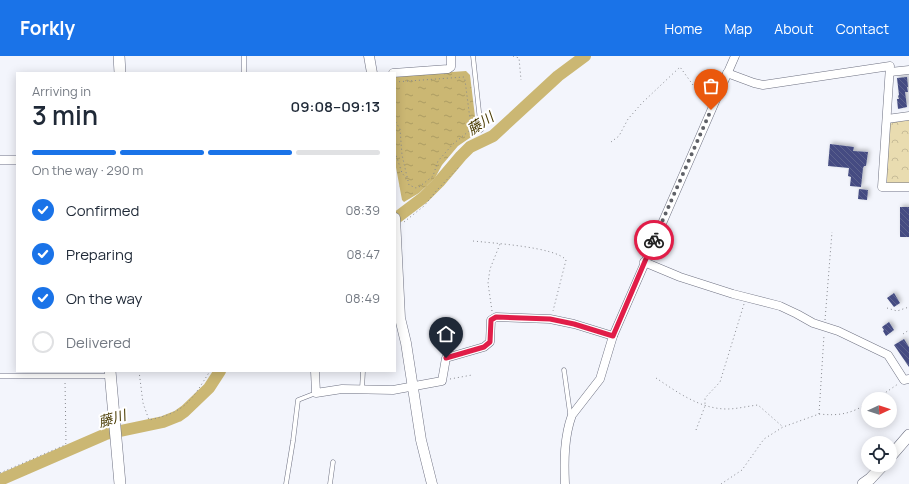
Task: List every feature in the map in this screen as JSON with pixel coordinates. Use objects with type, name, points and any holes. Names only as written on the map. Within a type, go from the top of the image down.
[{"type":"main road","points":[[119,56],[120,72]]},
{"type":"main road","points":[[110,374],[120,484]]},
{"type":"main road","points":[[897,449],[909,436]]},
{"type":"main road","points":[[863,484],[876,472]]},
{"type":"street","points":[[370,56],[372,72]]},
{"type":"street","points":[[396,73],[448,69],[451,67],[451,56]]},
{"type":"street","points":[[565,484],[566,435],[572,417],[600,379],[613,336],[735,56]]},
{"type":"street","points":[[727,73],[763,85],[890,66],[882,187],[909,187]]},
{"type":"street","points":[[890,72],[909,70]]},
{"type":"street","points":[[887,119],[909,116]]},
{"type":"street","points":[[0,160],[16,160]]},
{"type":"street","points":[[396,257],[397,292],[400,318],[414,387],[421,440],[432,484]]},
{"type":"street","points":[[644,262],[680,277],[780,306],[825,328],[838,331],[888,355],[906,380]]},
{"type":"street","points":[[315,372],[316,392],[342,389],[394,390],[442,381],[446,358],[484,347],[490,342],[491,320],[493,317],[550,319],[574,324],[613,336]]},
{"type":"lane","points":[[244,56],[244,72]]},
{"type":"lane","points":[[473,56],[481,130]]},
{"type":"lane","points":[[564,370],[570,413],[572,417]]},
{"type":"lane","points":[[362,389],[363,372]]},
{"type":"lane","points":[[0,376],[110,374]]},
{"type":"lane","points":[[286,484],[298,400],[316,392]]},
{"type":"lane","points":[[330,484],[333,462]]},
{"type":"path","points":[[513,56],[519,58],[521,80]]},
{"type":"path","points":[[611,142],[619,136],[628,119],[642,103],[680,67],[711,110]]},
{"type":"path","points":[[396,82],[464,77],[471,127],[469,131],[453,144],[438,161],[433,176],[419,187],[416,188],[409,185],[402,173],[396,155]]},
{"type":"path","points":[[396,123],[400,129],[402,156],[407,180]]},
{"type":"path","points":[[396,221],[424,206],[460,166]]},
{"type":"path","points":[[819,414],[832,232]]},
{"type":"path","points":[[474,242],[537,249],[563,256],[566,260],[550,319]]},
{"type":"path","points":[[493,317],[488,283],[490,269],[500,244]]},
{"type":"path","points":[[696,430],[705,406],[705,398],[720,382],[746,297]]},
{"type":"path","points":[[887,308],[897,311],[909,307]]},
{"type":"path","points":[[903,334],[909,330]]},
{"type":"path","points":[[139,372],[143,403],[149,420],[162,417],[186,405],[193,398],[209,372]]},
{"type":"path","points":[[442,381],[472,375]]},
{"type":"path","points":[[0,473],[65,445],[65,376]]},
{"type":"path","points":[[656,378],[679,393],[705,406],[726,409],[758,405],[783,427]]},
{"type":"path","points":[[887,392],[906,380]]},
{"type":"path","points":[[721,484],[742,470],[764,439],[783,427],[819,414],[847,414],[861,407]]},
{"type":"green space","points":[[909,119],[909,184],[888,184],[886,180],[890,124],[894,121]]},
{"type":"water","points":[[466,71],[470,75],[477,133],[458,146],[442,165],[435,178],[419,193],[404,202],[402,200],[396,167],[396,76]]},
{"type":"building","points":[[907,77],[908,92],[905,92],[907,107],[898,109],[897,99],[899,99],[899,95],[897,78]]},
{"type":"building","points":[[830,144],[854,147],[853,151],[868,152],[866,166],[863,168],[861,187],[850,186],[851,177],[848,176],[849,168],[828,166]]},
{"type":"building","points":[[859,189],[868,190],[867,200],[858,199]]},
{"type":"building","points":[[900,207],[909,207],[909,237],[900,237]]},
{"type":"building","points":[[894,293],[900,303],[894,307],[887,298]]},
{"type":"building","points":[[889,322],[894,330],[886,336],[882,327]]},
{"type":"building","points":[[904,339],[909,347],[909,367],[894,345]]},
{"type":"waterway","name":"藤川","points":[[396,218],[424,197],[470,147],[493,136],[558,76],[585,56]]},
{"type":"waterway","name":"藤川","points":[[426,186],[429,191]]},
{"type":"waterway","name":"藤川","points":[[406,207],[406,212]]},
{"type":"waterway","name":"藤川","points":[[0,480],[106,434],[163,422],[178,416],[209,388],[219,372]]},
{"type":"way so far","points":[[654,240],[711,110]]},
{"type":"route","points":[[446,358],[488,345],[490,342],[491,320],[493,317],[550,319],[574,324],[613,336],[654,240]]}]
